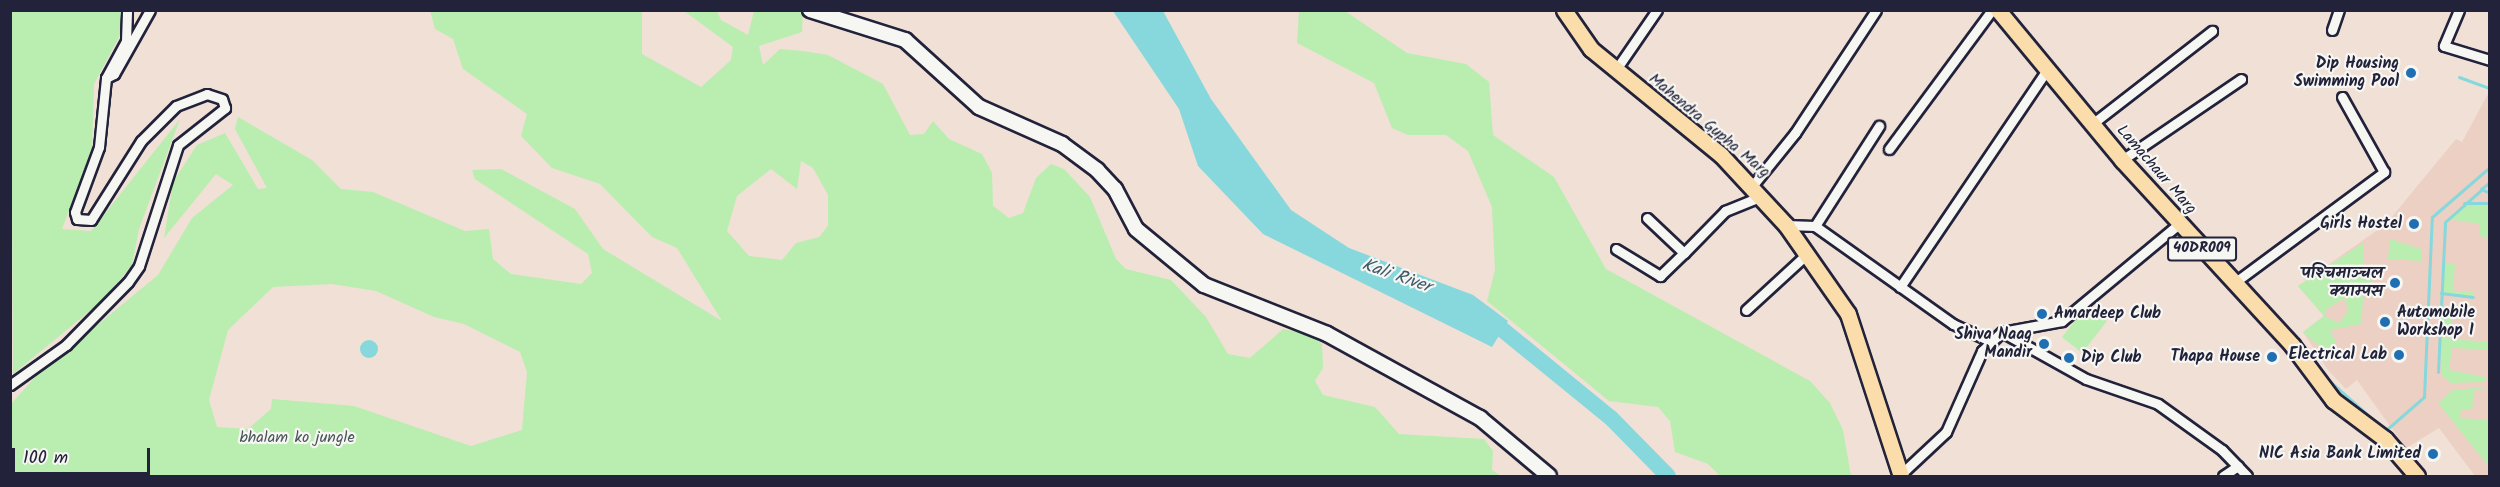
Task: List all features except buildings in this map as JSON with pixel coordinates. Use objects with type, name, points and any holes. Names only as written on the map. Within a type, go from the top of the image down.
[{"type":"main road","points":[[810,10],[905,40],[979,107],[1062,144],[1089,164],[1115,189],[1136,229],[1204,285],[1308,325],[1480,418],[1549,477]]},
{"type":"main road","name":"Mahendra Gupha Marg","points":[[1564,10],[1615,71],[1758,190],[1807,254],[1848,314],[1864,351],[1900,476]]},
{"type":"main road","name":"Lamachaur Marg","points":[[1998,10],[2122,160],[2234,283],[2333,400],[2385,439],[2417,477]]},
{"type":"street","points":[[10,385],[66,345],[128,282],[141,261],[178,145],[225,108],[222,99],[207,94],[176,105],[141,141],[90,220],[82,222],[75,212],[99,147],[106,78],[126,40],[127,10]]},
{"type":"street","points":[[106,78],[123,61],[150,10]]},
{"type":"street","points":[[1615,71],[1657,10]]},
{"type":"street","points":[[1616,249],[1660,276],[1725,211],[1758,190],[1876,10]]},
{"type":"street","points":[[1889,149],[1992,10]]},
{"type":"street","points":[[2332,30],[2339,10]]},
{"type":"street","points":[[2459,10],[2444,46],[2490,60]]},
{"type":"street","points":[[2092,124],[2212,31]]},
{"type":"street","points":[[1900,287],[2048,70]]},
{"type":"street","points":[[2122,160],[2241,79]]},
{"type":"street","points":[[2234,283],[2384,172],[2342,97]]},
{"type":"street","points":[[1815,226],[1879,126]]},
{"type":"street","points":[[1647,218],[1684,253]]},
{"type":"street","points":[[1900,476],[1946,432],[1983,351],[2002,332],[2062,321],[2179,224]]},
{"type":"street","points":[[1786,225],[1815,226],[1953,324],[1992,342]]},
{"type":"street","points":[[1746,310],[1807,254]]},
{"type":"street","points":[[2002,332],[2086,379],[2158,404],[2238,466],[2247,477]]},
{"type":"street","points":[[2223,477],[2238,466]]},
{"type":"shaded area","name":"पश्‍चिमाञ्‍चल क्याम्पस","points":[[2489,92],[2489,476],[2475,476],[2439,428],[2406,448],[2357,380],[2346,389],[2328,370],[2303,332],[2324,316],[2298,286],[2386,224],[2456,139],[2462,142]]},
{"type":"green space","name":"bhalam ko jungle","points":[[430,10],[642,11],[642,54],[701,87],[731,60],[733,47],[684,11],[717,11],[721,20],[748,35],[754,11],[803,11],[802,32],[759,46],[763,65],[780,49],[803,51],[828,55],[883,84],[910,135],[924,134],[933,121],[949,139],[982,154],[992,173],[993,206],[1009,218],[1023,213],[1036,178],[1051,164],[1064,169],[1090,197],[1116,259],[1126,269],[1171,280],[1206,317],[1228,354],[1250,358],[1283,329],[1311,335],[1322,344],[1323,368],[1315,381],[1323,395],[1375,407],[1399,434],[1484,439],[1493,451],[1492,470],[1501,476],[11,476],[11,404],[37,375],[158,275],[192,218],[233,185],[216,174],[164,238],[173,182],[197,145],[225,133],[258,189],[267,188],[235,129],[238,117],[312,160],[341,189],[373,192],[465,231],[489,229],[493,259],[511,274],[581,284],[592,273],[588,254],[475,179],[472,170],[501,169],[575,209],[603,249],[722,321],[677,248],[652,237],[600,184],[552,168],[521,136],[527,114],[463,69],[453,39],[435,29]],"holes":[[[801,161],[813,168],[828,195],[828,226],[819,237],[796,243],[782,260],[749,256],[727,231],[737,196],[771,169],[797,189]],[[332,284],[376,291],[434,317],[464,324],[520,352],[527,372],[522,430],[471,446],[354,406],[272,399],[271,409],[248,429],[217,427],[209,400],[228,330],[273,287]]]},
{"type":"green space","points":[[11,11],[126,11],[124,28],[94,84],[92,151],[62,229],[91,231],[180,119],[139,229],[132,265],[103,300],[13,374]]},
{"type":"green space","points":[[1299,11],[1345,11],[1407,53],[1466,64],[1489,82],[1493,135],[1554,177],[1606,269],[1810,381],[1830,403],[1843,430],[1851,476],[1720,476],[1708,464],[1675,452],[1670,421],[1658,407],[1609,401],[1487,301],[1495,270],[1492,207],[1468,151],[1446,135],[1408,135],[1392,128],[1374,83],[1297,43]]},
{"type":"green space","points":[[2465,204],[2489,204],[2489,239],[2480,236],[2480,224],[2448,219]]},
{"type":"green space","points":[[2390,239],[2421,249],[2421,261],[2388,259]]},
{"type":"green space","points":[[2363,243],[2363,279],[2372,280],[2372,288],[2364,289],[2361,324],[2330,330],[2336,342],[2330,356],[2303,332],[2324,316],[2298,286]],"holes":[[[2345,298],[2348,311],[2339,323],[2325,316],[2325,310]]]},
{"type":"green space","points":[[2455,263],[2453,291],[2474,292],[2473,296],[2441,293],[2443,264]]},
{"type":"green space","points":[[2088,305],[2107,321],[2082,353],[2062,337]]},
{"type":"green space","points":[[2447,307],[2468,309],[2450,312],[2453,329],[2447,329],[2446,338],[2487,342],[2487,350],[2452,348],[2449,370],[2486,377],[2486,382],[2451,383],[2441,375],[2441,310]]},
{"type":"green space","points":[[2488,387],[2474,391],[2472,410],[2461,410],[2460,418],[2489,420],[2489,467],[2438,403],[2453,390]]},
{"type":"water","points":[[1113,11],[1163,11],[1211,99],[1291,210],[1349,248],[1473,295],[1508,321],[1492,347],[1263,234],[1198,166],[1179,109]]},
{"type":"water","points":[[369,340],[375,343],[378,349],[375,355],[369,358],[363,355],[360,349],[363,343]]},
{"type":"waterway","points":[[2459,77],[2490,88]]},
{"type":"waterway","points":[[2386,430],[2424,397],[2432,217],[2490,167]]},
{"type":"waterway","points":[[2490,182],[2481,189],[2490,193]]},
{"type":"waterway","points":[[2438,372],[2445,222],[2481,190]]},
{"type":"waterway","points":[[2464,203],[2490,203]]},
{"type":"waterway","points":[[2441,293],[2473,297]]},
{"type":"waterway","points":[[2440,307],[2470,310]]},
{"type":"waterway","name":"Kali River","points":[[1487,317],[1611,418],[1668,476]]},
{"type":"waterway","points":[[2324,376],[2386,431]]},
{"type":"place","name":"Dip Housing Swimming Pool","points":[[2411,73]]},
{"type":"place","name":"Girls Hostel","points":[[2414,224]]},
{"type":"place","name":"पश्‍चिमाञ्‍चल क्याम्पस","points":[[2395,283]]},
{"type":"place","name":"Amardeep Club","points":[[2042,314]]},
{"type":"place","name":"Automobile Workshop I","points":[[2385,322]]},
{"type":"place","name":"Shiva Naag Mandir","points":[[2044,344]]},
{"type":"place","name":"Electrical Lab","points":[[2399,355]]},
{"type":"place","name":"Thapa House","points":[[2272,357]]},
{"type":"place","name":"Dip Club","points":[[2069,358]]},
{"type":"place","name":"NIC Asia Bank Limited","points":[[2433,454]]}]
